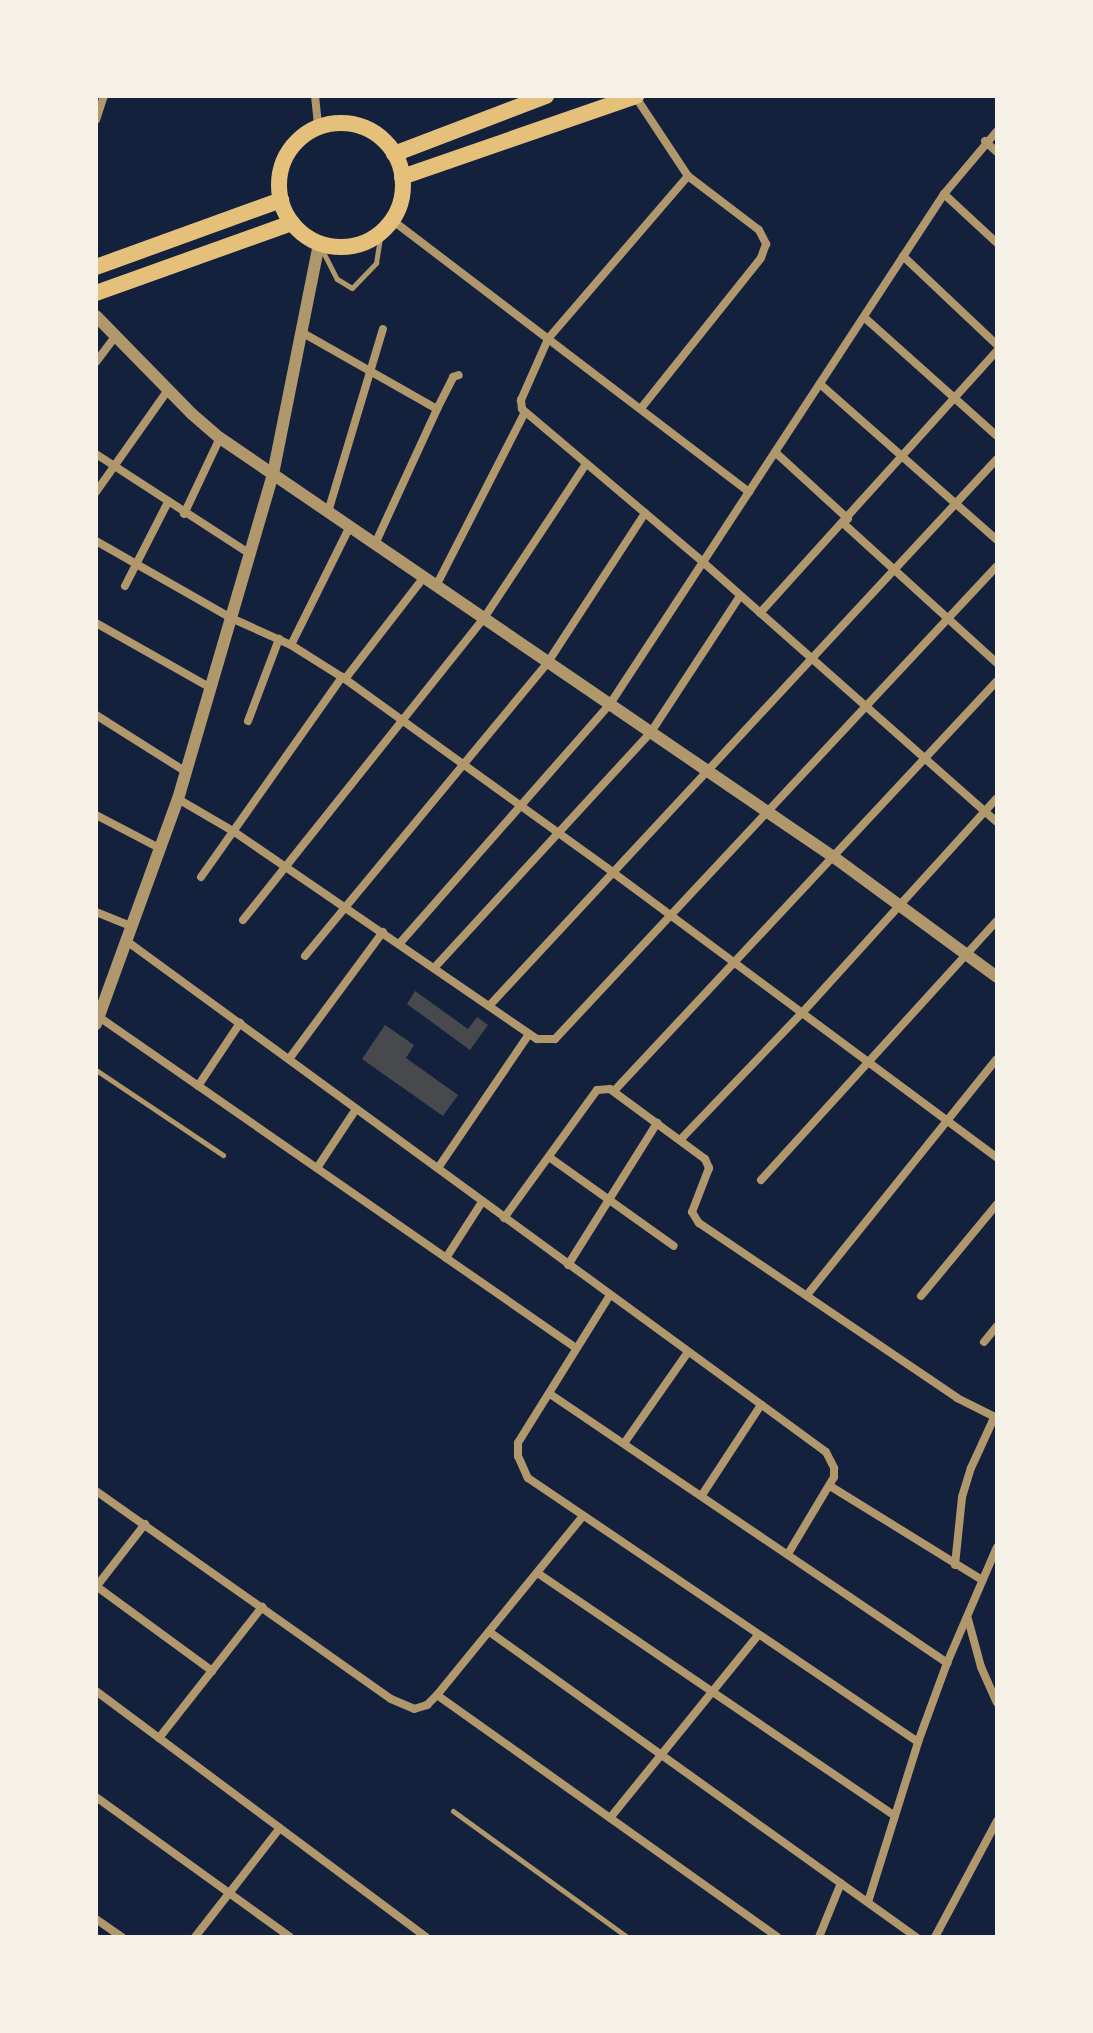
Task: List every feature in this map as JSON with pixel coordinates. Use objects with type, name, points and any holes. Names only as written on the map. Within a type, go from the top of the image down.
[{"type":"main road","points":[[394,154],[546,96]]},
{"type":"main road","points":[[402,177],[636,96]]},
{"type":"main road","points":[[342,123],[366,129],[394,154],[402,177],[401,199],[386,226],[358,245],[333,247],[319,243],[292,223],[281,200],[279,178],[285,157],[299,139],[318,127],[342,123]]},
{"type":"main road","points":[[96,266],[281,200]]},
{"type":"main road","points":[[96,293],[292,223]]},
{"type":"street","points":[[96,120],[104,96]]},
{"type":"street","points":[[315,96],[318,127]]},
{"type":"street","points":[[636,96],[688,176],[759,230],[766,244],[764,252],[642,407]]},
{"type":"street","points":[[400,943],[610,704],[944,194],[985,141],[997,131]]},
{"type":"street","points":[[985,141],[997,152]]},
{"type":"street","points":[[688,176],[548,339],[521,400],[524,414],[704,563],[997,822]]},
{"type":"street","points":[[944,194],[997,243]]},
{"type":"street","points":[[386,226],[642,407],[749,492]]},
{"type":"street","points":[[319,243],[273,474],[178,799],[128,942],[101,994],[97,1021],[198,1086],[576,1348]]},
{"type":"street","points":[[760,613],[846,521],[997,348],[903,256]]},
{"type":"street","points":[[96,316],[220,438],[835,858],[997,977]]},
{"type":"street","points":[[865,318],[997,436]]},
{"type":"street","points":[[328,512],[383,329]]},
{"type":"street","points":[[303,333],[437,409]]},
{"type":"street","points":[[96,362],[115,337]]},
{"type":"street","points":[[375,544],[437,409],[453,377],[459,375]]},
{"type":"street","points":[[820,384],[997,540]]},
{"type":"street","points":[[96,492],[168,390]]},
{"type":"street","points":[[436,586],[524,414]]},
{"type":"street","points":[[184,514],[220,438]]},
{"type":"street","points":[[775,452],[895,570],[997,663]]},
{"type":"street","points":[[96,454],[167,504],[250,554]]},
{"type":"street","points":[[490,1005],[611,871],[813,660],[997,459]]},
{"type":"street","points":[[243,920],[484,618],[586,464]]},
{"type":"street","points":[[125,586],[167,504]]},
{"type":"street","points":[[305,956],[548,662],[645,513]]},
{"type":"street","points":[[291,645],[350,526]]},
{"type":"street","points":[[96,541],[231,618],[291,645],[344,678],[671,915],[997,1158]]},
{"type":"street","points":[[178,799],[233,831],[529,1034],[546,1041],[563,1034],[997,566]]},
{"type":"street","points":[[201,877],[344,678],[424,577]]},
{"type":"street","points":[[435,967],[651,732],[740,596]]},
{"type":"street","points":[[96,623],[211,688]]},
{"type":"street","points":[[248,721],[279,639]]},
{"type":"street","points":[[614,1091],[736,964],[997,681]]},
{"type":"street","points":[[96,715],[186,772]]},
{"type":"street","points":[[680,1140],[802,1013],[997,798]]},
{"type":"street","points":[[96,815],[161,849]]},
{"type":"street","points":[[96,912],[133,927]]},
{"type":"street","points":[[761,1180],[866,1061],[997,921]]},
{"type":"street","points":[[289,1059],[383,932]]},
{"type":"street","points":[[128,942],[826,1452],[834,1468],[830,1486],[788,1554]]},
{"type":"street","points":[[198,1086],[240,1023]]},
{"type":"street","points":[[438,1168],[529,1034]]},
{"type":"street","points":[[807,1295],[997,1059]]},
{"type":"street","points":[[504,1218],[597,1090],[605,1088],[614,1091],[705,1159],[707,1174],[694,1206],[694,1219],[957,1398],[995,1418],[971,1468],[962,1497],[955,1565]]},
{"type":"street","points":[[317,1168],[356,1109]]},
{"type":"street","points":[[568,1265],[657,1123]]},
{"type":"street","points":[[549,1157],[674,1246]]},
{"type":"street","points":[[446,1258],[482,1202]]},
{"type":"street","points":[[921,1296],[997,1204]]},
{"type":"street","points":[[610,1295],[518,1443],[518,1456],[528,1478],[918,1742]]},
{"type":"street","points":[[984,1342],[997,1326]]},
{"type":"street","points":[[625,1442],[688,1352]]},
{"type":"street","points":[[550,1394],[947,1663]]},
{"type":"street","points":[[702,1495],[761,1405]]},
{"type":"street","points":[[830,1486],[982,1580]]},
{"type":"street","points":[[96,1491],[391,1699],[414,1709],[427,1705],[437,1695],[491,1633],[583,1516]]},
{"type":"street","points":[[145,1524],[96,1586],[212,1671]]},
{"type":"street","points":[[868,1902],[918,1742],[947,1663],[997,1547]]},
{"type":"street","points":[[539,1574],[895,1816]]},
{"type":"street","points":[[159,1738],[262,1607]]},
{"type":"street","points":[[968,1618],[981,1667],[997,1703]]},
{"type":"street","points":[[491,1633],[916,1937]]},
{"type":"street","points":[[610,1818],[758,1635]]},
{"type":"street","points":[[96,1691],[426,1937]]},
{"type":"street","points":[[437,1695],[777,1937]]},
{"type":"street","points":[[96,1797],[290,1937]]},
{"type":"street","points":[[935,1937],[997,1821]]},
{"type":"street","points":[[195,1937],[280,1828]]},
{"type":"street","points":[[819,1937],[841,1883]]},
{"type":"street","points":[[96,1919],[122,1937]]},
{"type":"street","points":[[105,1937],[106,1926]]},
{"type":"lane","points":[[319,243],[337,279],[352,288],[376,263],[386,226]]},
{"type":"lane","points":[[96,1070],[223,1155]]},
{"type":"lane","points":[[453,1811],[627,1937]]},
{"type":"building","points":[[415,991],[468,1029],[477,1017],[488,1025],[470,1050],[407,1004]]},
{"type":"building","points":[[385,1025],[414,1045],[406,1058],[458,1095],[443,1116],[362,1059]]}]
